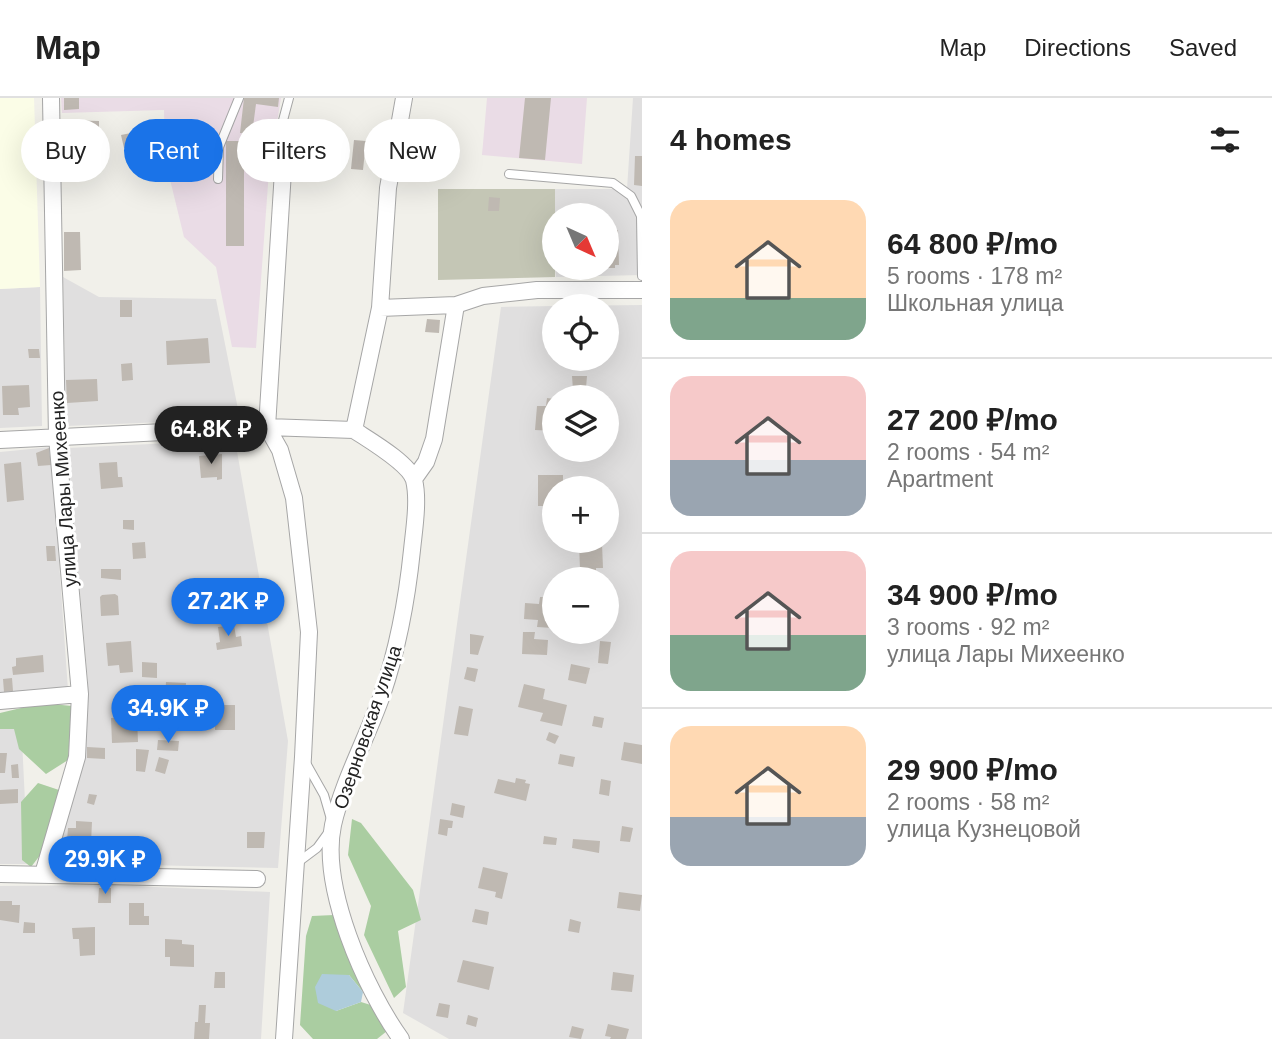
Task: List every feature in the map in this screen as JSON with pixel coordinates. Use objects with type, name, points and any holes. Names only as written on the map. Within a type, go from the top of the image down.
[{"type":"street","name":"улица Лары Михеенко","points":[[43,874],[77,757],[80,694],[57,437],[51,98]]},
{"type":"street","points":[[354,430],[380,308],[388,188],[404,98]]},
{"type":"street","points":[[282,182],[267,427],[281,450],[294,498],[309,632],[284,1039]]},
{"type":"street","points":[[380,308],[456,305],[483,296],[537,290],[642,290]]},
{"type":"street","points":[[0,440],[267,427],[354,430],[402,464],[414,479],[426,462],[434,439],[456,305]]},
{"type":"street","name":"Озерновская улица","points":[[401,1039],[372,989],[347,935],[332,877],[333,826],[382,694],[407,603],[415,517],[414,479]]},
{"type":"street","points":[[0,701],[80,694]]},
{"type":"street","points":[[0,874],[257,879]]},
{"type":"lane","points":[[223,137],[239,98]]},
{"type":"lane","points":[[283,119],[289,98]]},
{"type":"lane","points":[[509,174],[613,183],[631,196],[641,216],[642,276]]},
{"type":"lane","points":[[295,864],[317,848],[333,826],[324,795],[303,757]]},
{"type":"shaded area","points":[[0,98],[34,98],[35,119],[21,119],[21,182],[37,182],[40,287],[0,289]]},
{"type":"shaded area","points":[[61,98],[281,98],[278,119],[237,119],[237,182],[268,182],[256,348],[232,347],[216,267],[184,237],[171,182],[223,182],[223,119],[164,119],[164,110],[62,113]]},
{"type":"shaded area","points":[[487,98],[587,98],[582,164],[482,155]]},
{"type":"shaded area","points":[[633,98],[642,98],[642,275],[620,276],[620,203],[555,203],[555,189],[627,189]]},
{"type":"shaded area","points":[[438,189],[555,189],[555,203],[542,203],[542,277],[438,280]]},
{"type":"shaded area","points":[[63,277],[99,297],[216,299],[240,419],[66,426]]},
{"type":"shaded area","points":[[40,287],[42,426],[0,428],[0,289]]},
{"type":"shaded area","points":[[619,305],[642,305],[642,1039],[449,1039],[403,1013],[501,307],[542,306],[542,371],[619,371]]},
{"type":"shaded area","points":[[235,440],[288,741],[278,868],[54,863],[84,759],[88,682],[67,448]]},
{"type":"shaded area","points":[[51,447],[68,690],[0,696],[0,452]]},
{"type":"shaded area","points":[[21,719],[28,864],[0,864],[0,721]]},
{"type":"shaded area","points":[[111,885],[270,892],[261,1039],[0,1039],[0,886]]},
{"type":"green space","points":[[42,703],[72,706],[68,760],[46,774],[19,749],[14,729],[0,729],[0,713]]},
{"type":"green space","points":[[38,783],[59,790],[41,854],[31,867],[22,860],[21,802]]},
{"type":"green space","points":[[352,819],[361,823],[413,890],[421,920],[398,931],[406,987],[394,998],[364,935],[371,906],[348,855]]},
{"type":"green space","points":[[334,915],[363,992],[349,975],[336,1011],[361,1002],[374,1006],[387,1031],[377,1039],[313,1039],[300,1025],[306,936],[312,916]]},
{"type":"water","points":[[322,974],[349,975],[363,992],[361,1002],[336,1011],[318,1003],[315,987]]},
{"type":"building","points":[[64,98],[79,98],[79,109],[64,110]]},
{"type":"building","points":[[244,98],[279,98],[278,107],[256,104],[254,119],[242,119]]},
{"type":"building","points":[[525,98],[551,98],[545,160],[519,158]]},
{"type":"building","points":[[354,140],[364,141],[363,170],[351,169]]},
{"type":"building","points":[[226,141],[237,141],[237,182],[244,182],[244,246],[226,246]]},
{"type":"building","points":[[635,156],[642,156],[642,186],[634,185]]},
{"type":"building","points":[[489,197],[500,198],[499,211],[488,211]]},
{"type":"building","points":[[64,232],[80,232],[81,270],[64,271]]},
{"type":"building","points":[[120,300],[132,300],[132,317],[120,317]]},
{"type":"building","points":[[427,319],[440,320],[439,333],[425,332]]},
{"type":"building","points":[[208,338],[210,363],[167,365],[166,341]]},
{"type":"building","points":[[28,349],[39,349],[40,358],[29,358]]},
{"type":"building","points":[[132,363],[133,380],[122,381],[121,364]]},
{"type":"building","points":[[572,376],[587,376],[586,385],[573,385]]},
{"type":"building","points":[[97,379],[98,401],[67,403],[66,380]]},
{"type":"building","points":[[29,385],[30,407],[18,408],[19,415],[3,415],[2,386]]},
{"type":"building","points":[[537,406],[542,406],[542,430],[535,430]]},
{"type":"building","points":[[49,448],[51,465],[38,466],[36,453]]},
{"type":"building","points":[[222,454],[222,479],[201,478],[199,456]]},
{"type":"building","points":[[21,462],[24,500],[7,502],[4,464]]},
{"type":"building","points":[[117,462],[118,477],[122,477],[123,487],[101,489],[99,463]]},
{"type":"building","points":[[538,475],[563,475],[542,476],[542,506],[538,506]]},
{"type":"building","points":[[123,520],[134,520],[134,530],[123,529]]},
{"type":"building","points":[[145,542],[146,558],[133,559],[132,543]]},
{"type":"building","points":[[46,546],[55,546],[56,561],[47,561]]},
{"type":"building","points":[[579,553],[602,553],[603,567],[580,567]]},
{"type":"building","points":[[101,569],[121,569],[121,580],[101,578]]},
{"type":"building","points":[[115,594],[118,596],[119,615],[101,616],[100,597]]},
{"type":"building","points":[[542,597],[542,627],[537,627],[538,620],[524,619],[525,603],[539,604]]},
{"type":"building","points":[[234,625],[236,637],[241,636],[242,646],[217,650],[216,643],[220,642],[218,627]]},
{"type":"building","points":[[523,632],[535,632],[534,639],[542,640],[542,644],[548,644],[547,655],[522,654]]},
{"type":"building","points":[[470,634],[484,636],[478,655],[470,654]]},
{"type":"building","points":[[131,641],[133,672],[120,673],[119,665],[108,666],[106,643]]},
{"type":"building","points":[[600,644],[611,644],[608,664],[598,663]]},
{"type":"building","points":[[43,655],[44,672],[13,675],[12,667],[16,666],[16,658]]},
{"type":"building","points":[[142,662],[157,663],[157,678],[142,677]]},
{"type":"building","points":[[571,664],[590,668],[586,684],[568,680]]},
{"type":"building","points":[[467,667],[478,669],[475,682],[464,679]]},
{"type":"building","points":[[12,678],[13,691],[4,692],[3,679]]},
{"type":"building","points":[[166,682],[186,683],[185,702],[165,700]]},
{"type":"building","points":[[524,684],[545,689],[543,699],[567,705],[562,726],[540,721],[543,713],[518,707]]},
{"type":"building","points":[[215,705],[235,705],[235,730],[215,730]]},
{"type":"building","points":[[459,706],[473,709],[468,736],[454,734]]},
{"type":"building","points":[[165,715],[185,716],[184,731],[165,730]]},
{"type":"building","points":[[594,716],[604,718],[602,728],[592,726]]},
{"type":"building","points":[[137,717],[138,742],[112,743],[111,718]]},
{"type":"building","points":[[549,732],[559,736],[555,744],[546,740]]},
{"type":"building","points":[[158,740],[179,741],[178,751],[157,750]]},
{"type":"building","points":[[624,742],[642,745],[642,764],[621,760]]},
{"type":"building","points":[[87,747],[105,748],[105,759],[87,758]]},
{"type":"building","points":[[136,749],[149,750],[145,772],[136,771]]},
{"type":"building","points":[[0,753],[7,753],[5,773],[0,773]]},
{"type":"building","points":[[560,754],[575,757],[573,767],[558,764]]},
{"type":"building","points":[[159,757],[169,760],[165,774],[155,771]]},
{"type":"building","points":[[18,764],[19,778],[12,778],[11,765]]},
{"type":"building","points":[[516,778],[526,780],[525,783],[530,784],[526,801],[494,793],[498,779],[515,783]]},
{"type":"building","points":[[601,779],[611,781],[609,796],[599,794]]},
{"type":"building","points":[[18,789],[18,803],[0,804],[0,790]]},
{"type":"building","points":[[89,794],[97,795],[94,805],[87,803]]},
{"type":"building","points":[[452,803],[465,806],[463,818],[450,815]]},
{"type":"building","points":[[440,819],[453,821],[447,836],[438,834]]},
{"type":"building","points":[[76,821],[92,822],[91,843],[67,841],[68,828],[76,828]]},
{"type":"building","points":[[622,826],[633,828],[630,842],[620,841]]},
{"type":"building","points":[[247,832],[265,832],[264,848],[247,848]]},
{"type":"building","points":[[544,836],[557,838],[556,845],[543,844]]},
{"type":"building","points":[[573,839],[600,841],[599,853],[572,848]]},
{"type":"building","points":[[483,867],[508,873],[502,899],[495,897],[496,892],[478,888]]},
{"type":"building","points":[[99,888],[111,888],[111,903],[98,903]]},
{"type":"building","points":[[619,892],[642,895],[640,911],[617,908]]},
{"type":"building","points":[[0,901],[12,901],[12,905],[20,905],[19,923],[0,920]]},
{"type":"building","points":[[129,903],[144,903],[144,916],[149,916],[149,925],[129,925]]},
{"type":"building","points":[[475,909],[489,912],[487,925],[472,922]]},
{"type":"building","points":[[570,919],[581,922],[579,933],[568,931]]},
{"type":"building","points":[[24,922],[35,923],[35,933],[23,933]]},
{"type":"building","points":[[95,927],[95,955],[80,956],[79,939],[73,939],[72,928]]},
{"type":"building","points":[[165,939],[182,940],[182,944],[194,945],[194,967],[170,966],[170,957],[165,957]]},
{"type":"building","points":[[463,960],[494,967],[489,990],[457,982]]},
{"type":"building","points":[[215,972],[225,972],[225,988],[214,988]]},
{"type":"building","points":[[613,972],[634,975],[632,992],[611,990]]},
{"type":"building","points":[[439,1003],[450,1005],[448,1018],[436,1016]]},
{"type":"building","points":[[199,1005],[206,1005],[205,1023],[210,1023],[209,1039],[194,1039]]},
{"type":"building","points":[[468,1015],[478,1018],[476,1027],[466,1024]]},
{"type":"building","points":[[608,1024],[629,1029],[626,1039],[610,1039],[611,1037],[605,1036]]},
{"type":"building","points":[[572,1026],[584,1029],[581,1039],[569,1037]]}]
